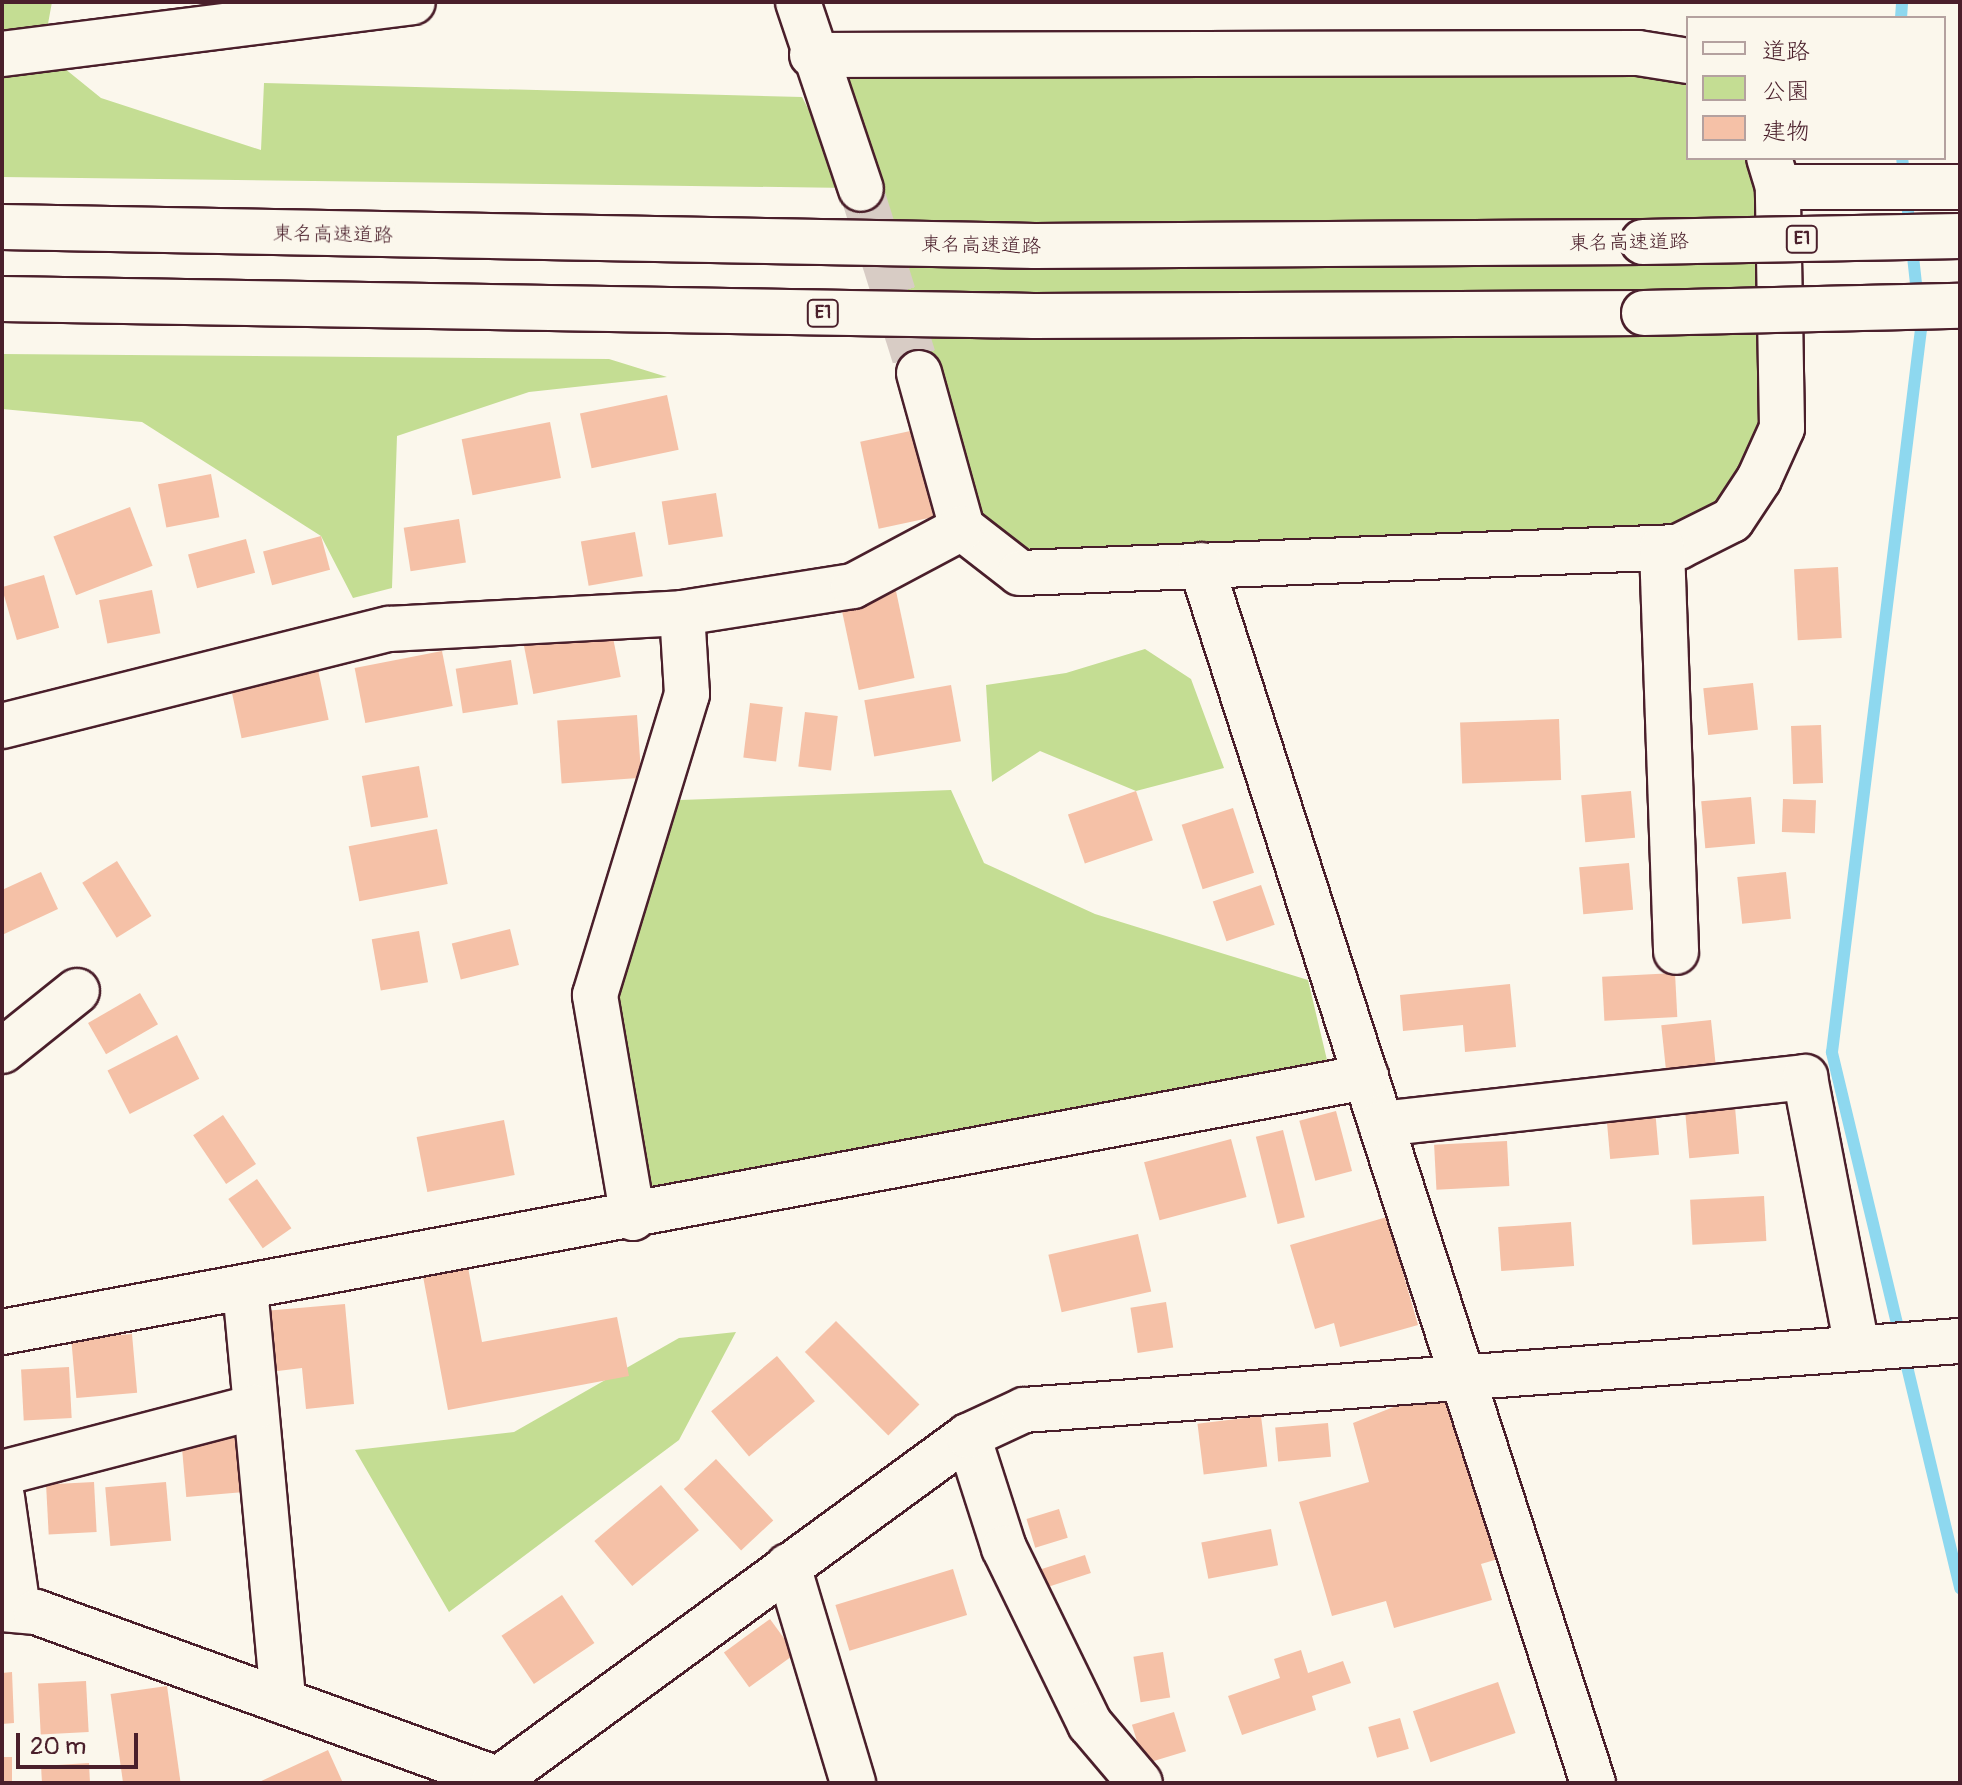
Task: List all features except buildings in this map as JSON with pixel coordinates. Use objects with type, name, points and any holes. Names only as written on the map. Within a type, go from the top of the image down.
[{"type":"main road","points":[[2,54],[413,2]]},
{"type":"main road","points":[[798,2],[812,55],[861,189]]},
{"type":"main road","points":[[812,55],[1638,53],[1686,61]]},
{"type":"main road","points":[[919,373],[962,528],[1020,573],[1678,547],[1732,520],[1759,479],[1782,428],[1774,173],[1960,187]]},
{"type":"main road","name":"東名高速道路","points":[[2,227],[1035,246],[1643,242],[1960,236]]},
{"type":"main road","name":"E1","points":[[2,299],[1034,316],[1644,313],[1960,306]]},
{"type":"main road","points":[[2,726],[389,629],[682,613],[853,586],[962,528]]},
{"type":"main road","points":[[1662,548],[1676,952]]},
{"type":"main road","points":[[1201,565],[1593,1783]]},
{"type":"main road","points":[[633,1218],[595,995],[687,694],[682,613]]},
{"type":"main road","points":[[2,1051],[77,991]]},
{"type":"main road","points":[[2,1332],[633,1218],[1366,1077]]},
{"type":"main road","points":[[1381,1124],[1805,1077],[1864,1347]]},
{"type":"main road","points":[[245,1288],[283,1701]]},
{"type":"main road","points":[[2,1497],[10,1610],[36,1612],[496,1781],[968,1436],[1024,1410],[1947,1342]]},
{"type":"main road","points":[[2,1473],[256,1407]]},
{"type":"main road","points":[[968,1436],[1004,1548],[1090,1724],[1140,1783]]},
{"type":"main road","points":[[788,1566],[853,1783]]},
{"type":"green space","points":[[2,2],[52,2],[43,51],[101,98],[261,150],[264,83],[802,97],[850,188],[2,177]]},
{"type":"green space","points":[[812,55],[1686,62],[1686,160],[1769,160],[1782,428],[1732,520],[1678,547],[1020,573],[947,475]]},
{"type":"green space","points":[[2,354],[609,359],[667,377],[529,392],[397,436],[392,588],[353,598],[321,536],[142,422],[2,409]]},
{"type":"green space","points":[[1145,649],[1191,679],[1224,768],[1136,791],[1040,751],[992,782],[986,685],[1066,673]]},
{"type":"green space","points":[[951,790],[984,863],[1095,914],[1308,980],[1327,1060],[647,1236],[595,995],[680,800]]},
{"type":"green space","points":[[736,1332],[679,1440],[449,1612],[355,1450],[514,1432],[679,1338]]},
{"type":"waterway","points":[[1901,16],[1902,2]]},
{"type":"waterway","points":[[1900,1336],[1832,1052],[1921,329],[1902,160]]},
{"type":"waterway","points":[[1904,1354],[1960,1588]]},
{"type":"tunnel","points":[[861,189],[919,373]]}]
